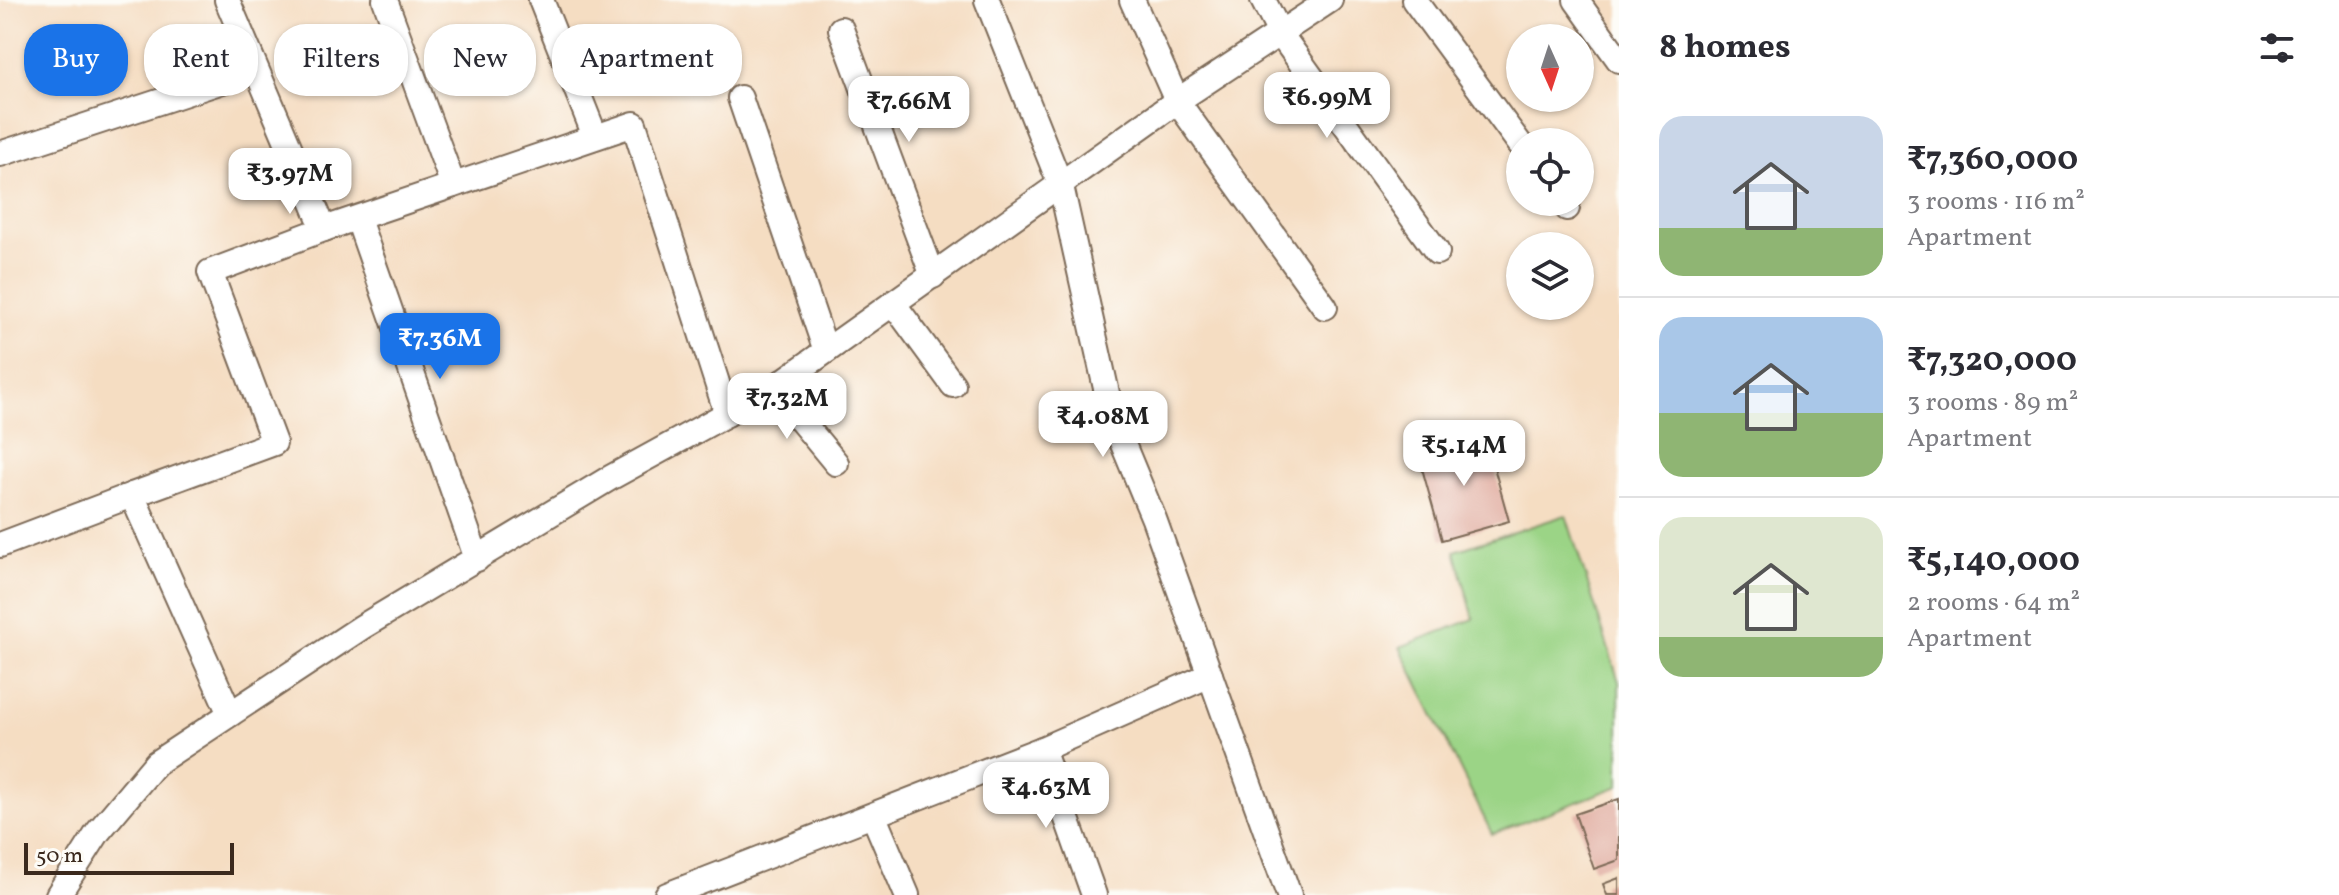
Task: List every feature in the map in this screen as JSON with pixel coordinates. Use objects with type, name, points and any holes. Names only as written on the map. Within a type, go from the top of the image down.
[{"type":"street","points":[[227,0],[237,24]]},
{"type":"street","points":[[385,0],[453,185]]},
{"type":"street","points":[[541,0],[595,136]]},
{"type":"street","points":[[987,0],[1061,186],[1113,420],[1289,895]]},
{"type":"street","points":[[1132,0],[1177,101],[1325,307]]},
{"type":"street","points":[[1263,0],[1281,35],[1437,252]]},
{"type":"street","points":[[58,895],[98,832],[156,763],[362,627],[610,478],[774,388],[1177,101],[1330,0]]},
{"type":"street","points":[[1414,0],[1508,128]]},
{"type":"street","points":[[1576,0],[1619,60]]},
{"type":"street","points":[[841,29],[933,276]]},
{"type":"street","points":[[258,75],[324,229]]},
{"type":"street","points":[[0,154],[177,96]]},
{"type":"street","points":[[740,98],[826,351]]},
{"type":"street","points":[[0,545],[274,443],[210,272],[324,229],[634,124],[727,414]]},
{"type":"street","points":[[358,219],[477,559]]},
{"type":"street","points":[[893,303],[953,385]]},
{"type":"street","points":[[774,388],[836,463]]},
{"type":"street","points":[[132,495],[230,714]]},
{"type":"street","points":[[667,895],[874,817],[1042,749],[1210,675]]},
{"type":"street","points":[[1042,749],[1094,895]]},
{"type":"street","points":[[874,817],[907,895]]},
{"type":"green space","points":[[1566,515],[1619,682],[1619,786],[1492,834],[1400,647],[1474,619],[1455,551]]},
{"type":"building","points":[[1485,435],[1509,521],[1442,540],[1418,454]]},
{"type":"building","points":[[1619,799],[1619,860],[1594,869],[1575,814]]},
{"type":"building","points":[[1619,878],[1619,895],[1607,895],[1603,884]]}]
